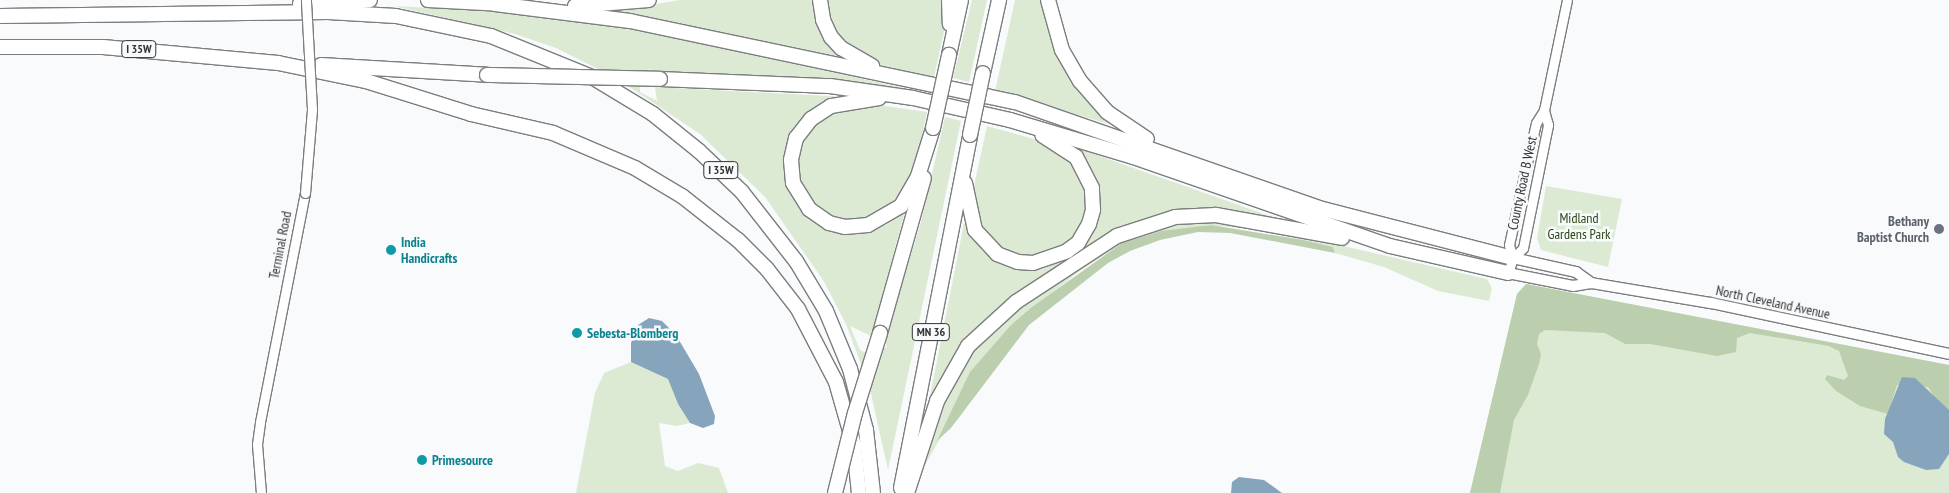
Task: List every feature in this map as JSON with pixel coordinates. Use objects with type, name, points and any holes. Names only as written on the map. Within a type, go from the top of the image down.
[{"type":"highway","points":[[144,13],[370,0]]},
{"type":"highway","points":[[428,0],[495,4],[593,6],[649,0]]},
{"type":"highway","points":[[820,0],[828,32],[841,48],[865,63],[920,82]]},
{"type":"highway","points":[[949,0],[949,56]]},
{"type":"highway","points":[[835,493],[855,412],[916,210],[961,0]]},
{"type":"highway","name":"MN 36","points":[[900,493],[970,135],[999,0]]},
{"type":"highway","points":[[1048,0],[1062,50],[1096,102],[1127,128],[1177,157]]},
{"type":"highway","points":[[495,4],[630,21],[1041,109],[1319,208],[1513,258]]},
{"type":"highway","name":"I 35W","points":[[0,16],[144,13],[363,13],[423,20],[491,36],[548,56],[629,98],[700,151],[742,192],[779,237],[812,285],[850,370],[866,430],[873,493]]},
{"type":"highway","name":"I 35W","points":[[0,47],[130,48],[278,63],[366,81],[471,114],[553,133],[635,168],[704,212],[767,269],[811,330],[836,382],[846,412],[854,446],[859,493]]},
{"type":"highway","points":[[278,63],[487,75],[660,79],[830,86],[913,98],[1010,120],[1134,157],[1390,246]]},
{"type":"highway","points":[[913,98],[860,99],[831,106],[811,119],[796,138],[791,160],[793,183],[800,198],[829,223],[856,227],[880,221],[908,197],[926,155],[933,128]]},
{"type":"highway","points":[[963,170],[974,226],[981,240],[998,254],[1018,262],[1039,262],[1056,257],[1078,243],[1090,224],[1093,210],[1092,188],[1085,170],[1068,149],[1010,120]]},
{"type":"highway","points":[[907,493],[937,401],[968,346],[1016,302],[1117,236],[1169,219],[1216,215],[1390,246],[1508,273]]},
{"type":"main road","name":"North Cleveland Avenue","points":[[1513,258],[1576,272],[1591,283]]},
{"type":"main road","name":"North Cleveland Avenue","points":[[1508,273],[1573,286],[1591,283],[1712,303],[1949,354]]},
{"type":"street","name":"Terminal Road","points":[[260,493],[257,451],[260,422],[305,193],[312,109],[306,0]]},
{"type":"street","name":"County Road B West","points":[[1513,258],[1509,245],[1536,123],[1544,110],[1567,0]]},
{"type":"street","name":"County Road B West","points":[[1508,273],[1513,258],[1523,248],[1548,125],[1544,110]]},
{"type":"green space","points":[[680,0],[816,0],[843,57],[615,13],[615,11]]},
{"type":"green space","points":[[825,0],[944,0],[945,27],[934,77],[876,64],[850,51],[830,26]]},
{"type":"green space","points":[[972,0],[987,0],[969,82],[953,78]]},
{"type":"green space","points":[[1015,0],[1043,0],[1053,42],[1109,124],[995,91]]},
{"type":"green space","points":[[394,6],[505,12],[626,27],[913,90],[812,78],[656,73],[650,69],[640,73],[604,72],[556,48],[515,34]]},
{"type":"green space","points":[[628,86],[640,86],[640,92],[657,101],[655,87],[848,97],[802,121],[791,193],[805,213],[868,231],[886,225],[905,211],[871,336],[850,326],[860,350],[866,353],[862,367],[846,324],[823,280],[765,197],[700,134]]},
{"type":"green space","points":[[872,104],[927,112],[916,163],[902,196],[887,212],[845,222],[818,211],[795,174],[803,135],[832,110]]},
{"type":"green space","points":[[945,117],[961,121],[888,470],[870,389],[883,348],[887,347],[885,340],[921,222]]},
{"type":"green space","points":[[987,126],[1041,141],[1070,160],[1087,189],[1086,219],[1073,241],[1047,258],[1012,257],[980,231],[972,195]]},
{"type":"green space","points":[[1074,147],[1284,221],[1170,214],[995,312],[955,356],[928,406],[964,223],[983,251],[1016,268],[1043,269],[1073,255],[1086,241],[1095,223]]},
{"type":"green space","name":"Midland Gardens Park","points":[[1546,186],[1622,199],[1608,267],[1541,250],[1537,238]]},
{"type":"green space","points":[[1208,220],[1243,223],[1487,279],[1492,288],[1489,301],[1438,291],[1384,267],[1335,253],[1333,247],[1258,230],[1210,225],[1143,235],[1115,248],[1081,270],[1010,326],[989,351],[924,467],[940,409],[973,350],[1010,312],[1114,244],[1172,223]]},
{"type":"green space","points":[[1211,225],[1303,240],[1333,247],[1335,253],[1230,233],[1198,232],[1160,240],[1130,251],[1108,263],[1029,325],[951,428],[937,441],[970,372],[1010,326],[1032,307],[1122,243],[1161,231]]},
{"type":"green space","points":[[1526,284],[1949,365],[1949,493],[1470,493],[1517,294]]},
{"type":"green space","points":[[1526,284],[1949,365],[1949,410],[1937,401],[1928,387],[1897,385],[1888,414],[1860,406],[1836,391],[1825,379],[1827,375],[1844,380],[1848,376],[1839,351],[1829,346],[1750,333],[1737,338],[1736,352],[1717,356],[1650,344],[1625,344],[1605,333],[1545,330],[1539,334],[1537,344],[1541,354],[1539,364],[1528,395],[1514,420],[1500,493],[1470,493],[1517,294]]},
{"type":"green space","points":[[631,362],[668,379],[678,404],[690,423],[677,426],[659,423],[665,466],[678,471],[698,463],[719,468],[728,493],[576,493],[595,393],[604,373]]},
{"type":"water","points":[[649,318],[662,321],[676,335],[699,374],[715,416],[714,424],[703,428],[690,423],[678,404],[668,379],[631,362],[631,343],[638,325]]},
{"type":"water","points":[[1902,377],[1915,378],[1949,410],[1949,454],[1939,469],[1926,470],[1904,462],[1898,457],[1893,442],[1884,434],[1885,419]]},
{"type":"water","points":[[1239,477],[1264,480],[1282,493],[1231,493],[1232,482]]},
{"type":"place","name":"Bethany Baptist Church","points":[[1939,229]]},
{"type":"place","name":"India Handicrafts","points":[[391,250]]},
{"type":"place","name":"Sebesta-Blomberg","points":[[577,333]]},
{"type":"place","name":"Primesource","points":[[422,460]]}]
